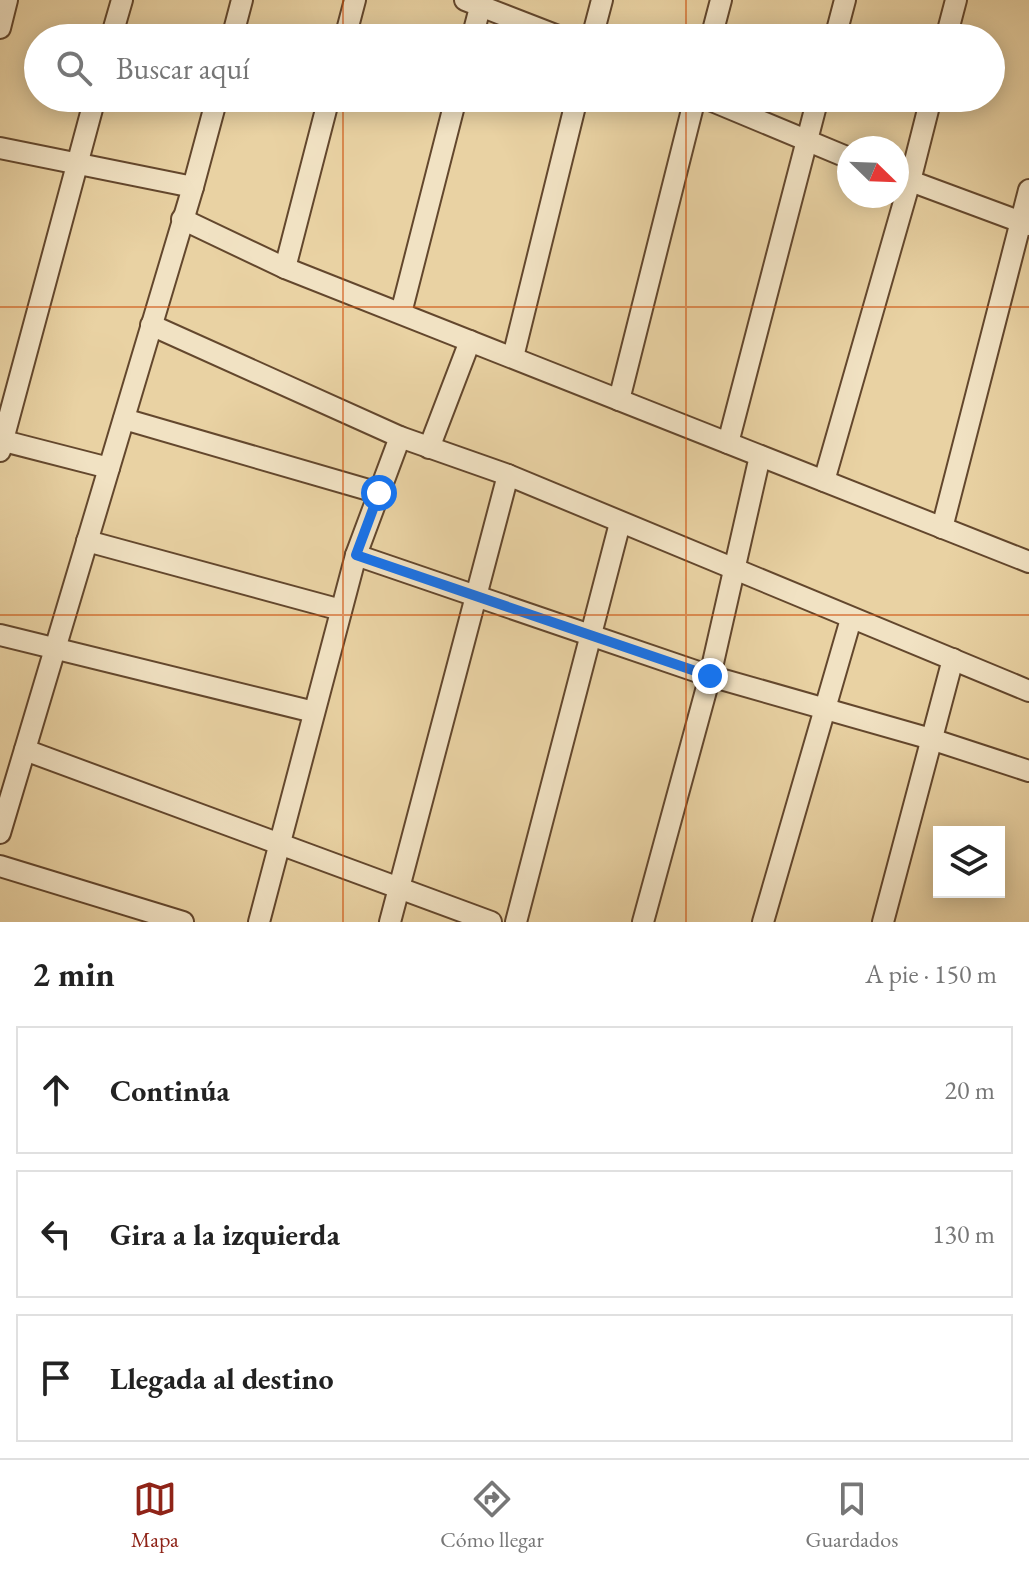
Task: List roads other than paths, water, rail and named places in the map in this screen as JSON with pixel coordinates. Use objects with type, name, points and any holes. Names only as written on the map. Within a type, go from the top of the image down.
[{"type":"street","points":[[0,28],[7,0]]},
{"type":"street","points":[[115,24],[122,0]]},
{"type":"street","points":[[236,24],[242,0]]},
{"type":"street","points":[[349,24],[355,0]]},
{"type":"street","points":[[596,24],[602,0]]},
{"type":"street","points":[[715,24],[721,0]]},
{"type":"street","points":[[839,24],[845,0]]},
{"type":"street","points":[[950,24],[956,0]]},
{"type":"street","points":[[473,24],[475,2],[529,24]]},
{"type":"street","points":[[91,112],[1,444],[109,468]]},
{"type":"street","points":[[0,833],[213,112]]},
{"type":"street","points":[[285,268],[325,112]]},
{"type":"street","points":[[401,313],[452,112]]},
{"type":"street","points":[[513,357],[574,112]]},
{"type":"street","points":[[619,400],[691,112]]},
{"type":"street","points":[[738,112],[837,153]]},
{"type":"street","points":[[728,443],[814,112]]},
{"type":"street","points":[[909,164],[926,112]]},
{"type":"street","points":[[0,148],[193,187]]},
{"type":"street","points":[[909,181],[1025,223]]},
{"type":"street","points":[[942,528],[1025,223],[1029,190]]},
{"type":"street","points":[[824,481],[896,208]]},
{"type":"street","points":[[182,219],[285,268],[1029,562]]},
{"type":"street","points":[[151,325],[400,437],[508,475],[1029,691]]},
{"type":"street","points":[[429,448],[470,341]]},
{"type":"street","points":[[124,419],[379,493]]},
{"type":"street","points":[[259,922],[356,555],[400,437]]},
{"type":"street","points":[[643,922],[710,676],[760,456]]},
{"type":"street","points":[[390,922],[508,475]]},
{"type":"street","points":[[516,922],[620,523]]},
{"type":"street","points":[[87,541],[341,610]]},
{"type":"street","points":[[356,555],[710,676],[931,739],[1029,771]]},
{"type":"street","points":[[763,922],[851,619]]},
{"type":"street","points":[[0,635],[314,712]]},
{"type":"street","points":[[883,922],[953,659]]},
{"type":"street","points":[[25,750],[491,922]]},
{"type":"street","points":[[0,866],[183,922]]}]
